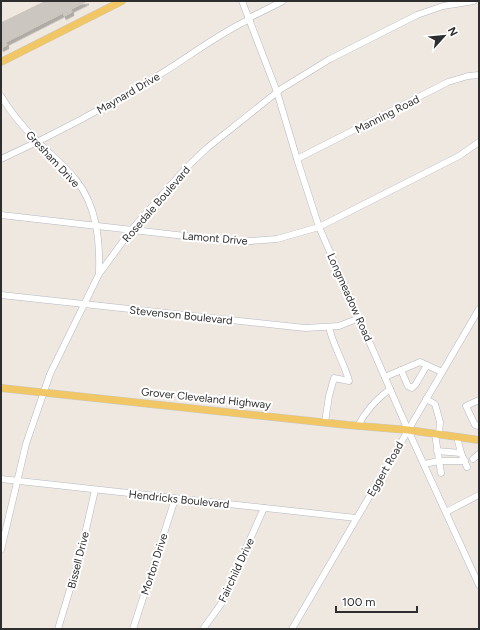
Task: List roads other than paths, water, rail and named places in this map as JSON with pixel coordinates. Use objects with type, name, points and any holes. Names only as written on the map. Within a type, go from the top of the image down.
[{"type":"main road","points":[[1,62],[122,1]]},
{"type":"main road","name":"Grover Cleveland Highway","points":[[1,388],[408,430],[479,440]]},
{"type":"street","name":"Longmeadow Road","points":[[242,1],[250,18],[277,92],[296,160],[319,227],[408,430],[479,585]]},
{"type":"street","name":"Maynard Drive","points":[[1,159],[38,142],[101,109],[161,74],[226,31],[283,1]]},
{"type":"street","name":"Rosedale Boulevard","points":[[1,550],[26,444],[43,392],[64,344],[99,274],[132,229],[207,148],[277,92],[330,59],[418,15],[443,6],[474,1]]},
{"type":"street","name":"Manning Road","points":[[296,160],[448,82],[468,76],[479,75]]},
{"type":"street","name":"Gresham Drive","points":[[1,96],[21,124],[77,180],[89,204],[96,224],[99,239],[99,274]]},
{"type":"street","name":"Lamont Drive","points":[[1,215],[96,224],[245,242],[283,238],[319,227],[459,156],[479,142]]},
{"type":"street","name":"Stevenson Boulevard","points":[[1,295],[305,328],[330,327],[346,324],[359,318]]},
{"type":"street","name":"Eggert Road","points":[[292,629],[479,309]]},
{"type":"street","points":[[325,422],[329,396],[334,378],[349,381],[332,340],[330,327]]},
{"type":"street","points":[[385,377],[420,362],[442,372]]},
{"type":"street","points":[[401,370],[408,386],[412,388],[427,365]]},
{"type":"street","points":[[358,426],[364,414],[376,400],[390,389]]},
{"type":"street","points":[[426,399],[435,404],[440,422],[437,434],[437,451],[441,473]]},
{"type":"street","points":[[479,400],[466,406],[475,425],[479,426]]},
{"type":"street","points":[[424,464],[439,460],[466,464],[461,453],[457,437]]},
{"type":"street","points":[[437,451],[461,453]]},
{"type":"street","points":[[473,459],[479,454]]},
{"type":"street","name":"Hendricks Boulevard","points":[[1,479],[17,482],[356,518]]},
{"type":"street","name":"Bissell Drive","points":[[58,629],[80,556],[95,490]]},
{"type":"street","points":[[446,512],[479,495]]},
{"type":"street","name":"Morton Drive","points":[[133,629],[175,499]]},
{"type":"street","name":"Fairchild Drive","points":[[203,629],[220,604],[264,508]]}]
